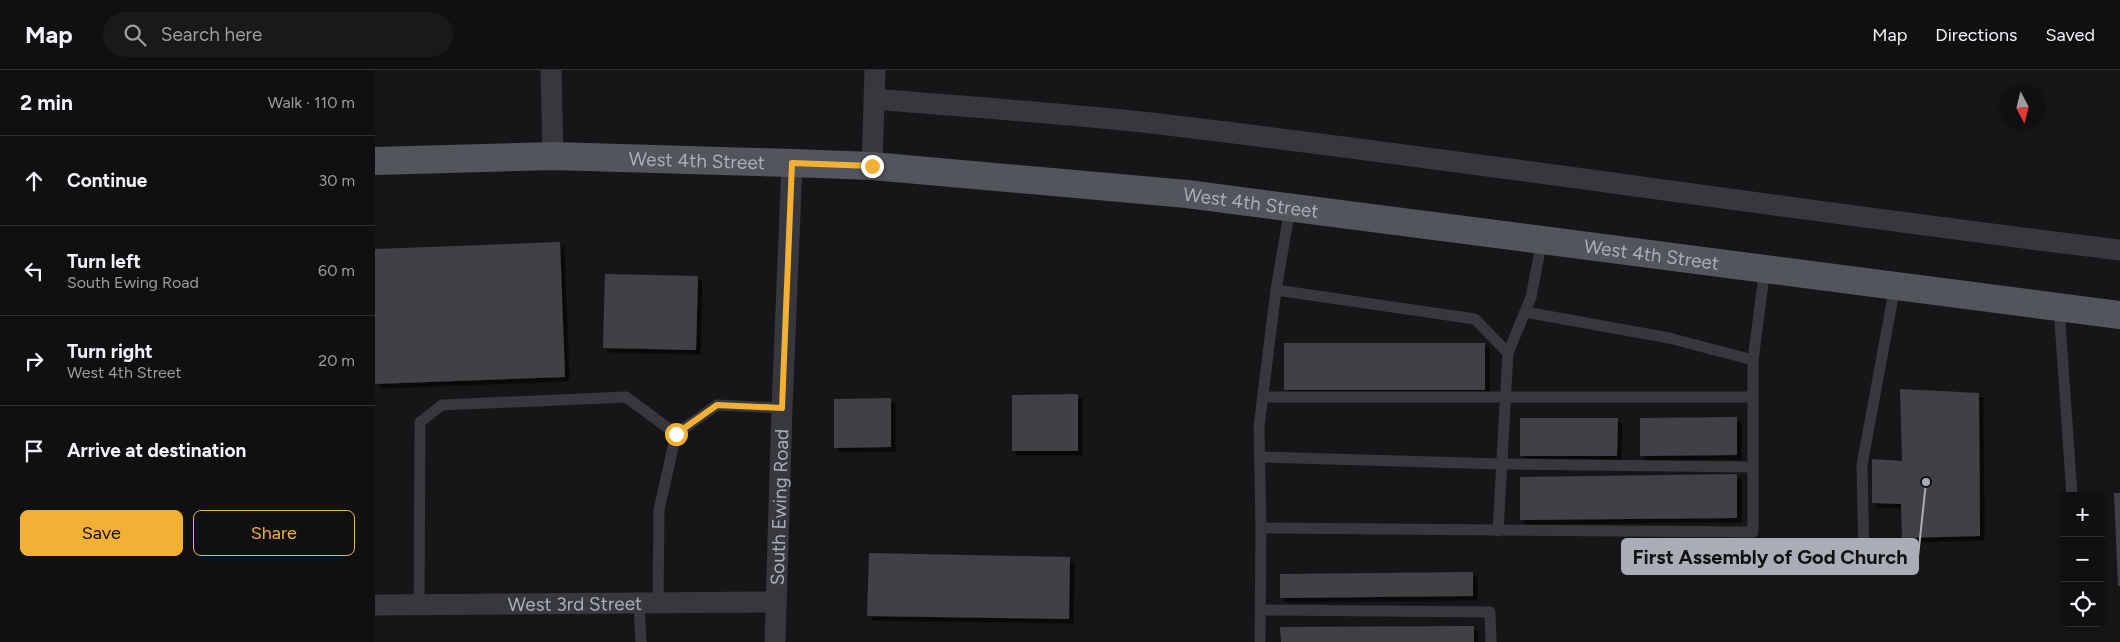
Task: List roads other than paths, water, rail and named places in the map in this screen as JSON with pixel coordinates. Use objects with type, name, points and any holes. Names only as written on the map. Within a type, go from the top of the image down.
[{"type":"main road","name":"West 4th Street","points":[[375,161],[553,156],[872,166],[1187,194],[2120,314]]},
{"type":"street","points":[[551,70],[553,156]]},
{"type":"street","points":[[872,166],[875,70]]},
{"type":"street","points":[[875,100],[1149,123],[1592,179],[1952,230],[2120,250]]},
{"type":"street","name":"South Ewing Road","points":[[775,642],[792,163]]},
{"type":"street","name":"West 3rd Street","points":[[375,605],[776,602]]},
{"type":"lane","points":[[1260,642],[1261,528],[1259,426],[1276,290],[1290,208]]},
{"type":"lane","points":[[1498,531],[1508,353],[1531,296],[1542,240]]},
{"type":"lane","points":[[1261,528],[1753,532],[1753,360],[1765,268]]},
{"type":"lane","points":[[1864,559],[1862,466],[1895,284]]},
{"type":"lane","points":[[1276,290],[1475,319],[1508,353]]},
{"type":"lane","points":[[2059,307],[2072,492]]},
{"type":"lane","points":[[1525,312],[1669,338],[1753,360]]},
{"type":"lane","points":[[419,605],[420,422],[442,405],[626,397],[676,434]]},
{"type":"lane","points":[[1263,397],[1753,397]]},
{"type":"lane","points":[[641,642],[648,603],[659,510],[676,434],[717,405],[782,408]]},
{"type":"lane","points":[[1259,457],[1501,464],[1753,467]]},
{"type":"lane","points":[[1261,610],[1490,612],[1491,642]]},
{"type":"place","name":"First Assembly of God Church","points":[[1926,482]]}]
